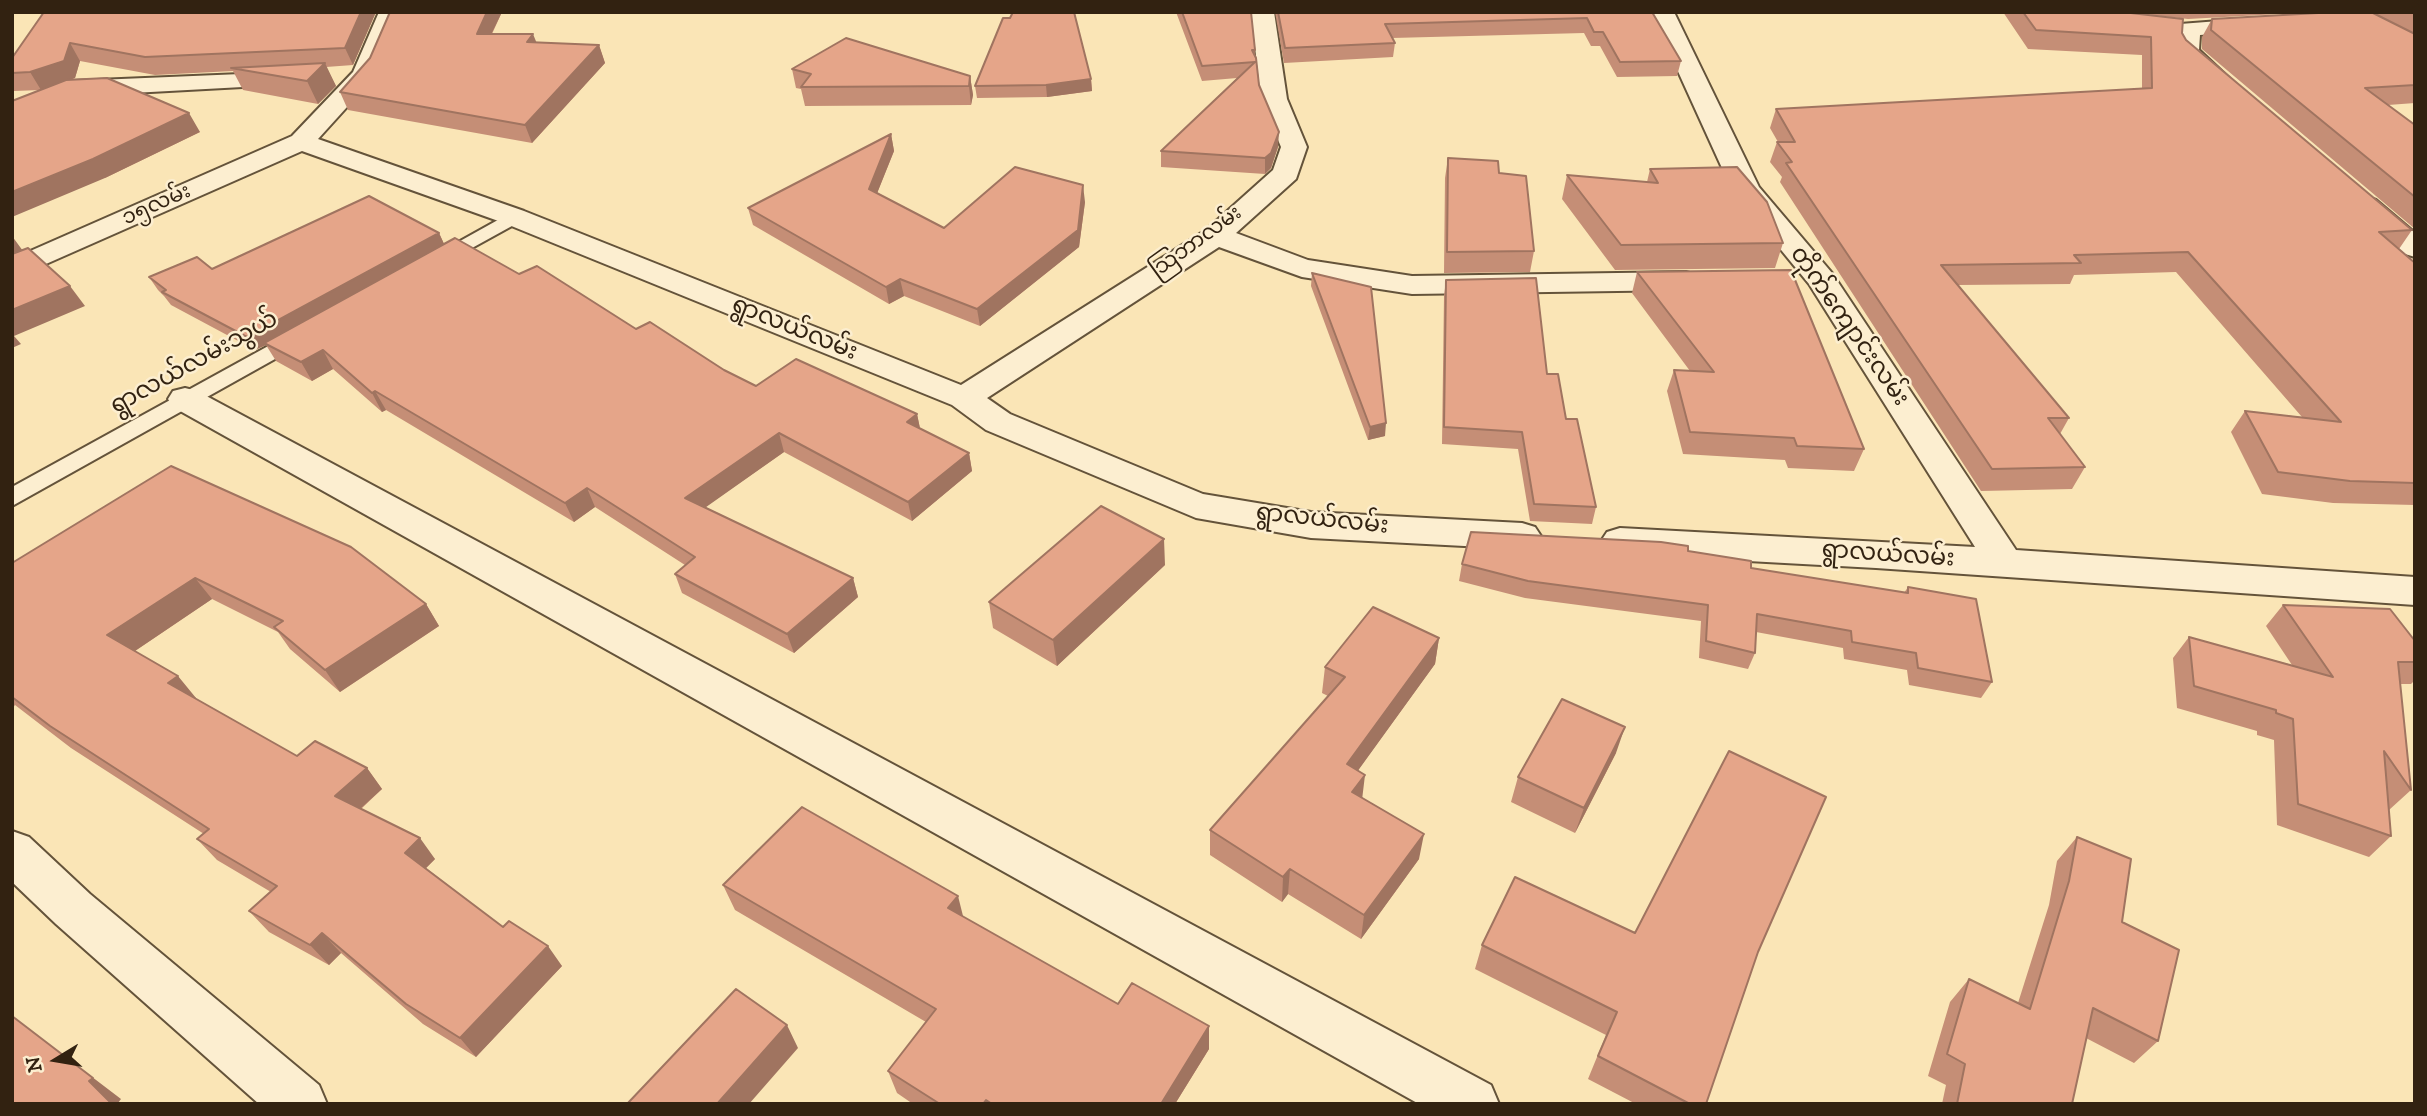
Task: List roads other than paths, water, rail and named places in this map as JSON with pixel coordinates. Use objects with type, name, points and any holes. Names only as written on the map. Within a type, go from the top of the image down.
[{"type":"street","points":[[301,142],[365,75],[391,12]]},
{"type":"street","name":"သြဘာလမ်း","points":[[964,398],[1216,236],[1286,173],[1294,147],[1274,99],[1262,12]]},
{"type":"street","name":"တိုက်ကျောင်းလမ်း","points":[[1662,12],[1746,190],[1821,279],[2006,564]]},
{"type":"street","points":[[2161,26],[2188,29],[2282,24]]},
{"type":"street","points":[[2188,29],[2187,52],[2238,97]]},
{"type":"street","points":[[12,112],[73,89],[365,75]]},
{"type":"street","name":"ရွာလယ်လမ်း","points":[[301,142],[514,217],[964,398],[998,422],[1196,505],[1311,525],[1574,538],[2415,591]]},
{"type":"street","name":"၁၅လမ်း","points":[[12,270],[301,142]]},
{"type":"street","points":[[2342,186],[2415,248]]},
{"type":"street","points":[[1216,236],[1302,268],[1412,285],[1712,280]]},
{"type":"street","points":[[1780,279],[1821,279]]},
{"type":"street","points":[[184,399],[1472,1104]]},
{"type":"street","points":[[12,851],[73,908],[300,1104]]},
{"type":"lane","points":[[416,271],[514,217]]},
{"type":"lane","name":"ရွာလယ်လမ်းသွယ်","points":[[12,498],[319,325]]}]
